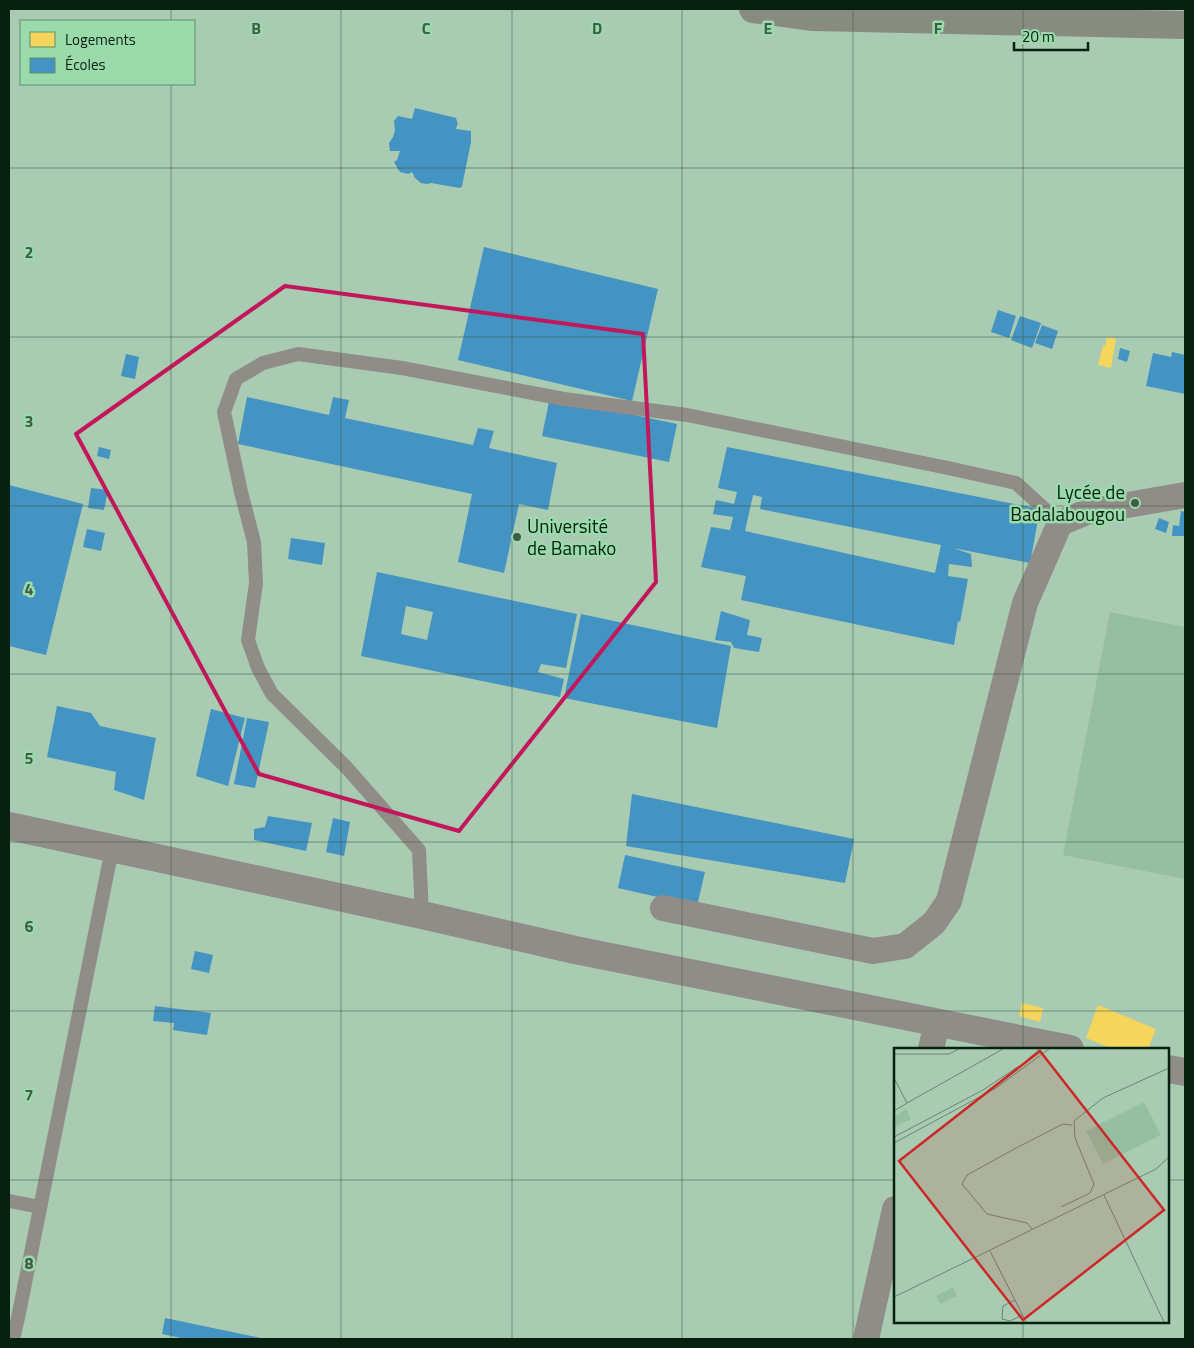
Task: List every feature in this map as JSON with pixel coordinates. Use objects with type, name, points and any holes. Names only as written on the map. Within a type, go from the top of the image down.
[{"type":"highway","points":[[753,9],[813,17],[1185,25]]},
{"type":"street","points":[[663,908],[873,951],[905,946],[934,923],[950,901],[1025,603],[1060,523],[1087,512],[1185,495]]},
{"type":"street","points":[[9,826],[575,950],[1065,1048]]},
{"type":"street","points":[[931,1048],[937,1023]]},
{"type":"street","points":[[1169,1069],[1185,1072]]},
{"type":"street","points":[[866,1339],[894,1213]]},
{"type":"lane","points":[[422,915],[419,850],[348,768],[272,694],[258,668],[248,640],[256,583],[254,542],[224,412],[236,379],[263,363],[298,354],[402,368],[564,399],[687,415],[1016,483],[1060,523]]},
{"type":"lane","points":[[13,1339],[13,1318],[40,1207],[112,849]]},
{"type":"lane","points":[[9,1201],[40,1207]]},
{"type":"highlighted area","points":[[285,286],[643,334],[656,582],[459,831],[259,774],[76,434]]},
{"type":"green space","points":[[1110,612],[1185,627],[1185,879],[1063,855]]},
{"type":"building: Logements","points":[[1107,337],[1116,339],[1111,368],[1098,365]]},
{"type":"building: Logements","points":[[1022,1003],[1043,1008],[1040,1022],[1019,1016]]},
{"type":"building: Logements","points":[[1098,1005],[1156,1029],[1148,1048],[1111,1048],[1086,1038]]},
{"type":"building: Écoles","points":[[415,108],[456,118],[458,125],[456,129],[471,131],[471,142],[460,188],[421,183],[412,172],[408,174],[400,172],[394,162],[397,160],[400,151],[390,151],[389,143],[395,130],[394,121],[398,116],[412,119]]},
{"type":"building: Écoles","points":[[484,247],[658,289],[632,401],[458,360]]},
{"type":"building: Écoles","points":[[998,310],[1016,316],[1009,338],[991,332]]},
{"type":"building: Écoles","points":[[1020,316],[1041,323],[1032,348],[1011,340]]},
{"type":"building: Écoles","points":[[1042,325],[1058,331],[1052,349],[1035,343]]},
{"type":"building: Écoles","points":[[1120,348],[1130,351],[1127,362],[1118,359]]},
{"type":"building: Écoles","points":[[1172,352],[1185,355],[1185,394],[1146,386],[1153,353],[1171,357]]},
{"type":"building: Écoles","points":[[126,354],[139,357],[135,379],[121,376]]},
{"type":"building: Écoles","points":[[247,397],[329,415],[333,397],[349,400],[345,418],[473,445],[478,428],[494,431],[489,448],[557,463],[548,510],[519,504],[504,573],[458,562],[472,494],[238,444]]},
{"type":"building: Écoles","points":[[550,397],[677,424],[669,462],[542,436]]},
{"type":"building: Écoles","points":[[99,447],[111,450],[109,459],[97,456]]},
{"type":"building: Écoles","points":[[727,447],[1040,509],[1030,563],[953,548],[971,554],[972,567],[949,564],[948,576],[968,579],[954,645],[741,600],[746,576],[701,567],[711,527],[730,530],[733,517],[713,514],[716,500],[734,504],[737,492],[718,488]],"holes":[[[753,495],[762,497],[760,509],[941,545],[935,573],[745,531]]]},
{"type":"building: Écoles","points":[[9,485],[83,504],[46,655],[9,646]]},
{"type":"building: Écoles","points":[[91,488],[108,490],[104,510],[88,508]]},
{"type":"building: Écoles","points":[[1181,511],[1185,512],[1185,536],[1172,536],[1173,525],[1179,526]]},
{"type":"building: Écoles","points":[[1159,518],[1169,522],[1166,533],[1155,529]]},
{"type":"building: Écoles","points":[[87,529],[105,533],[101,551],[83,547]]},
{"type":"building: Écoles","points":[[291,538],[325,543],[322,565],[288,559]]},
{"type":"building: Écoles","points":[[377,572],[577,614],[566,668],[541,664],[538,672],[564,679],[560,697],[361,656]],"holes":[[[406,606],[433,612],[427,640],[401,634]]]},
{"type":"building: Écoles","points":[[721,611],[750,620],[747,635],[762,638],[759,652],[734,648],[731,642],[715,640]]},
{"type":"building: Écoles","points":[[581,614],[731,646],[717,728],[564,698]]},
{"type":"building: Écoles","points":[[57,706],[91,713],[100,726],[156,738],[144,800],[114,790],[116,772],[47,757]]},
{"type":"building: Écoles","points":[[211,709],[245,718],[228,786],[196,776]]},
{"type":"building: Écoles","points":[[247,718],[269,722],[255,788],[234,784]]},
{"type":"building: Écoles","points":[[632,794],[854,839],[845,883],[626,846]]},
{"type":"building: Écoles","points":[[268,816],[312,823],[306,851],[254,840],[254,829],[265,827]]},
{"type":"building: Écoles","points":[[333,818],[350,822],[344,856],[326,852]]},
{"type":"building: Écoles","points":[[625,855],[705,872],[697,906],[618,888]]},
{"type":"building: Écoles","points":[[195,951],[213,955],[209,973],[191,969]]},
{"type":"building: Écoles","points":[[155,1006],[211,1013],[207,1035],[173,1030],[174,1023],[153,1021]]},
{"type":"building: Écoles","points":[[165,1318],[261,1339],[186,1339],[162,1334]]},
{"type":"place","name":"Lycée de Badalabougou","points":[[1135,503]]},
{"type":"place","name":"Université de Bamako","points":[[517,537]]}]
